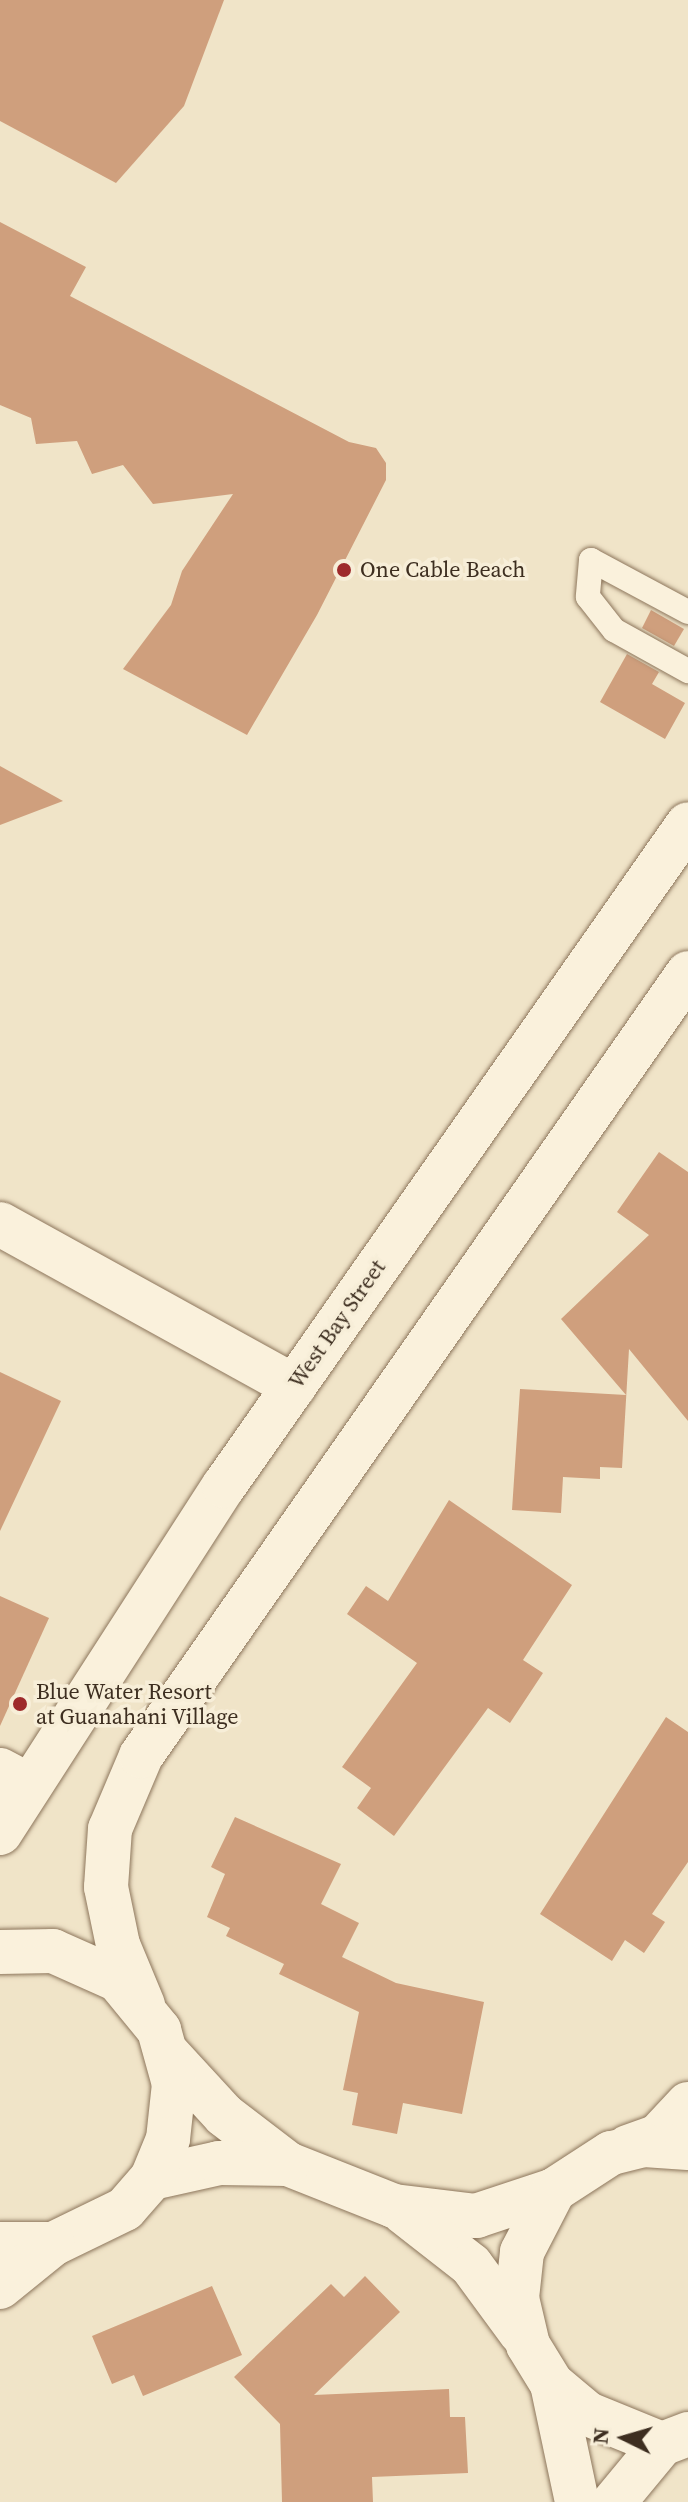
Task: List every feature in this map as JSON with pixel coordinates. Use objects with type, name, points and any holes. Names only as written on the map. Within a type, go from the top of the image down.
[{"type":"main road","name":"West Bay Street","points":[[0,1833],[14,1777],[294,1386],[688,824]]},
{"type":"main road","points":[[688,973],[141,1756],[110,1829],[106,1887],[112,1925],[143,2005],[169,2055],[224,2115],[288,2164],[394,2206],[476,2216],[554,2190],[611,2153],[658,2136],[688,2104]]},
{"type":"main road","points":[[0,1224],[294,1386]]},
{"type":"main road","points":[[0,1952],[53,1951],[88,1961],[143,2005]]},
{"type":"main road","points":[[0,2287],[53,2244],[103,2224],[152,2178],[174,2112],[169,2055]]},
{"type":"main road","points":[[611,2153],[644,2145],[688,2148]]},
{"type":"main road","points":[[152,2178],[219,2163],[288,2164]]},
{"type":"main road","points":[[528,2345],[517,2298],[522,2252],[554,2190]]},
{"type":"main road","points":[[394,2206],[471,2265],[552,2384],[588,2414],[675,2439],[614,2502]]},
{"type":"main road","points":[[0,2244],[53,2244]]},
{"type":"main road","points":[[552,2384],[577,2502]]},
{"type":"lane","points":[[688,612],[591,560],[588,597],[614,630],[688,671]]},
{"type":"building","points":[[0,0],[224,0],[184,106],[116,183],[0,121]]},
{"type":"building","points":[[0,222],[86,267],[70,296],[349,442],[376,448],[386,463],[386,480],[317,615],[247,735],[123,669],[171,605],[182,571],[233,494],[153,504],[123,465],[92,474],[77,441],[36,444],[31,418],[0,405]]},
{"type":"building","points":[[651,610],[684,629],[674,646],[642,628]]},
{"type":"building","points":[[627,654],[659,672],[652,684],[685,703],[665,739],[600,702]]},
{"type":"building","points":[[0,766],[63,801],[0,825]]},
{"type":"building","points":[[659,1152],[688,1172],[688,1421],[629,1349],[622,1468],[600,1467],[600,1479],[563,1477],[561,1513],[512,1510],[520,1389],[626,1395],[561,1319],[649,1235],[617,1212]]},
{"type":"building","points":[[0,1372],[61,1401],[0,1531]]},
{"type":"building","points":[[449,1500],[572,1585],[523,1660],[543,1673],[510,1723],[488,1708],[394,1836],[357,1808],[371,1788],[342,1767],[417,1663],[347,1614],[366,1586],[388,1601]]},
{"type":"building","points":[[0,1596],[49,1618],[0,1726]]},
{"type":"building","points":[[666,1717],[688,1732],[688,1862],[652,1914],[665,1922],[644,1953],[625,1940],[612,1961],[540,1914]]},
{"type":"building","points":[[235,1817],[341,1864],[321,1904],[359,1923],[342,1957],[396,1983],[484,2002],[462,2114],[403,2103],[397,2134],[352,2125],[358,2093],[343,2090],[359,2012],[279,1974],[284,1964],[226,1936],[230,1928],[207,1917],[225,1874],[211,1867]]},
{"type":"building","points":[[365,2276],[400,2312],[314,2395],[449,2389],[450,2417],[465,2417],[468,2473],[372,2477],[373,2502],[282,2502],[280,2424],[234,2377],[331,2284],[344,2297]]},
{"type":"building","points":[[212,2286],[242,2355],[143,2396],[134,2375],[112,2384],[92,2336]]},
{"type":"place","name":"One Cable Beach","points":[[344,570]]},
{"type":"place","name":"Blue Water Resort at Guanahani Village","points":[[20,1704]]}]
